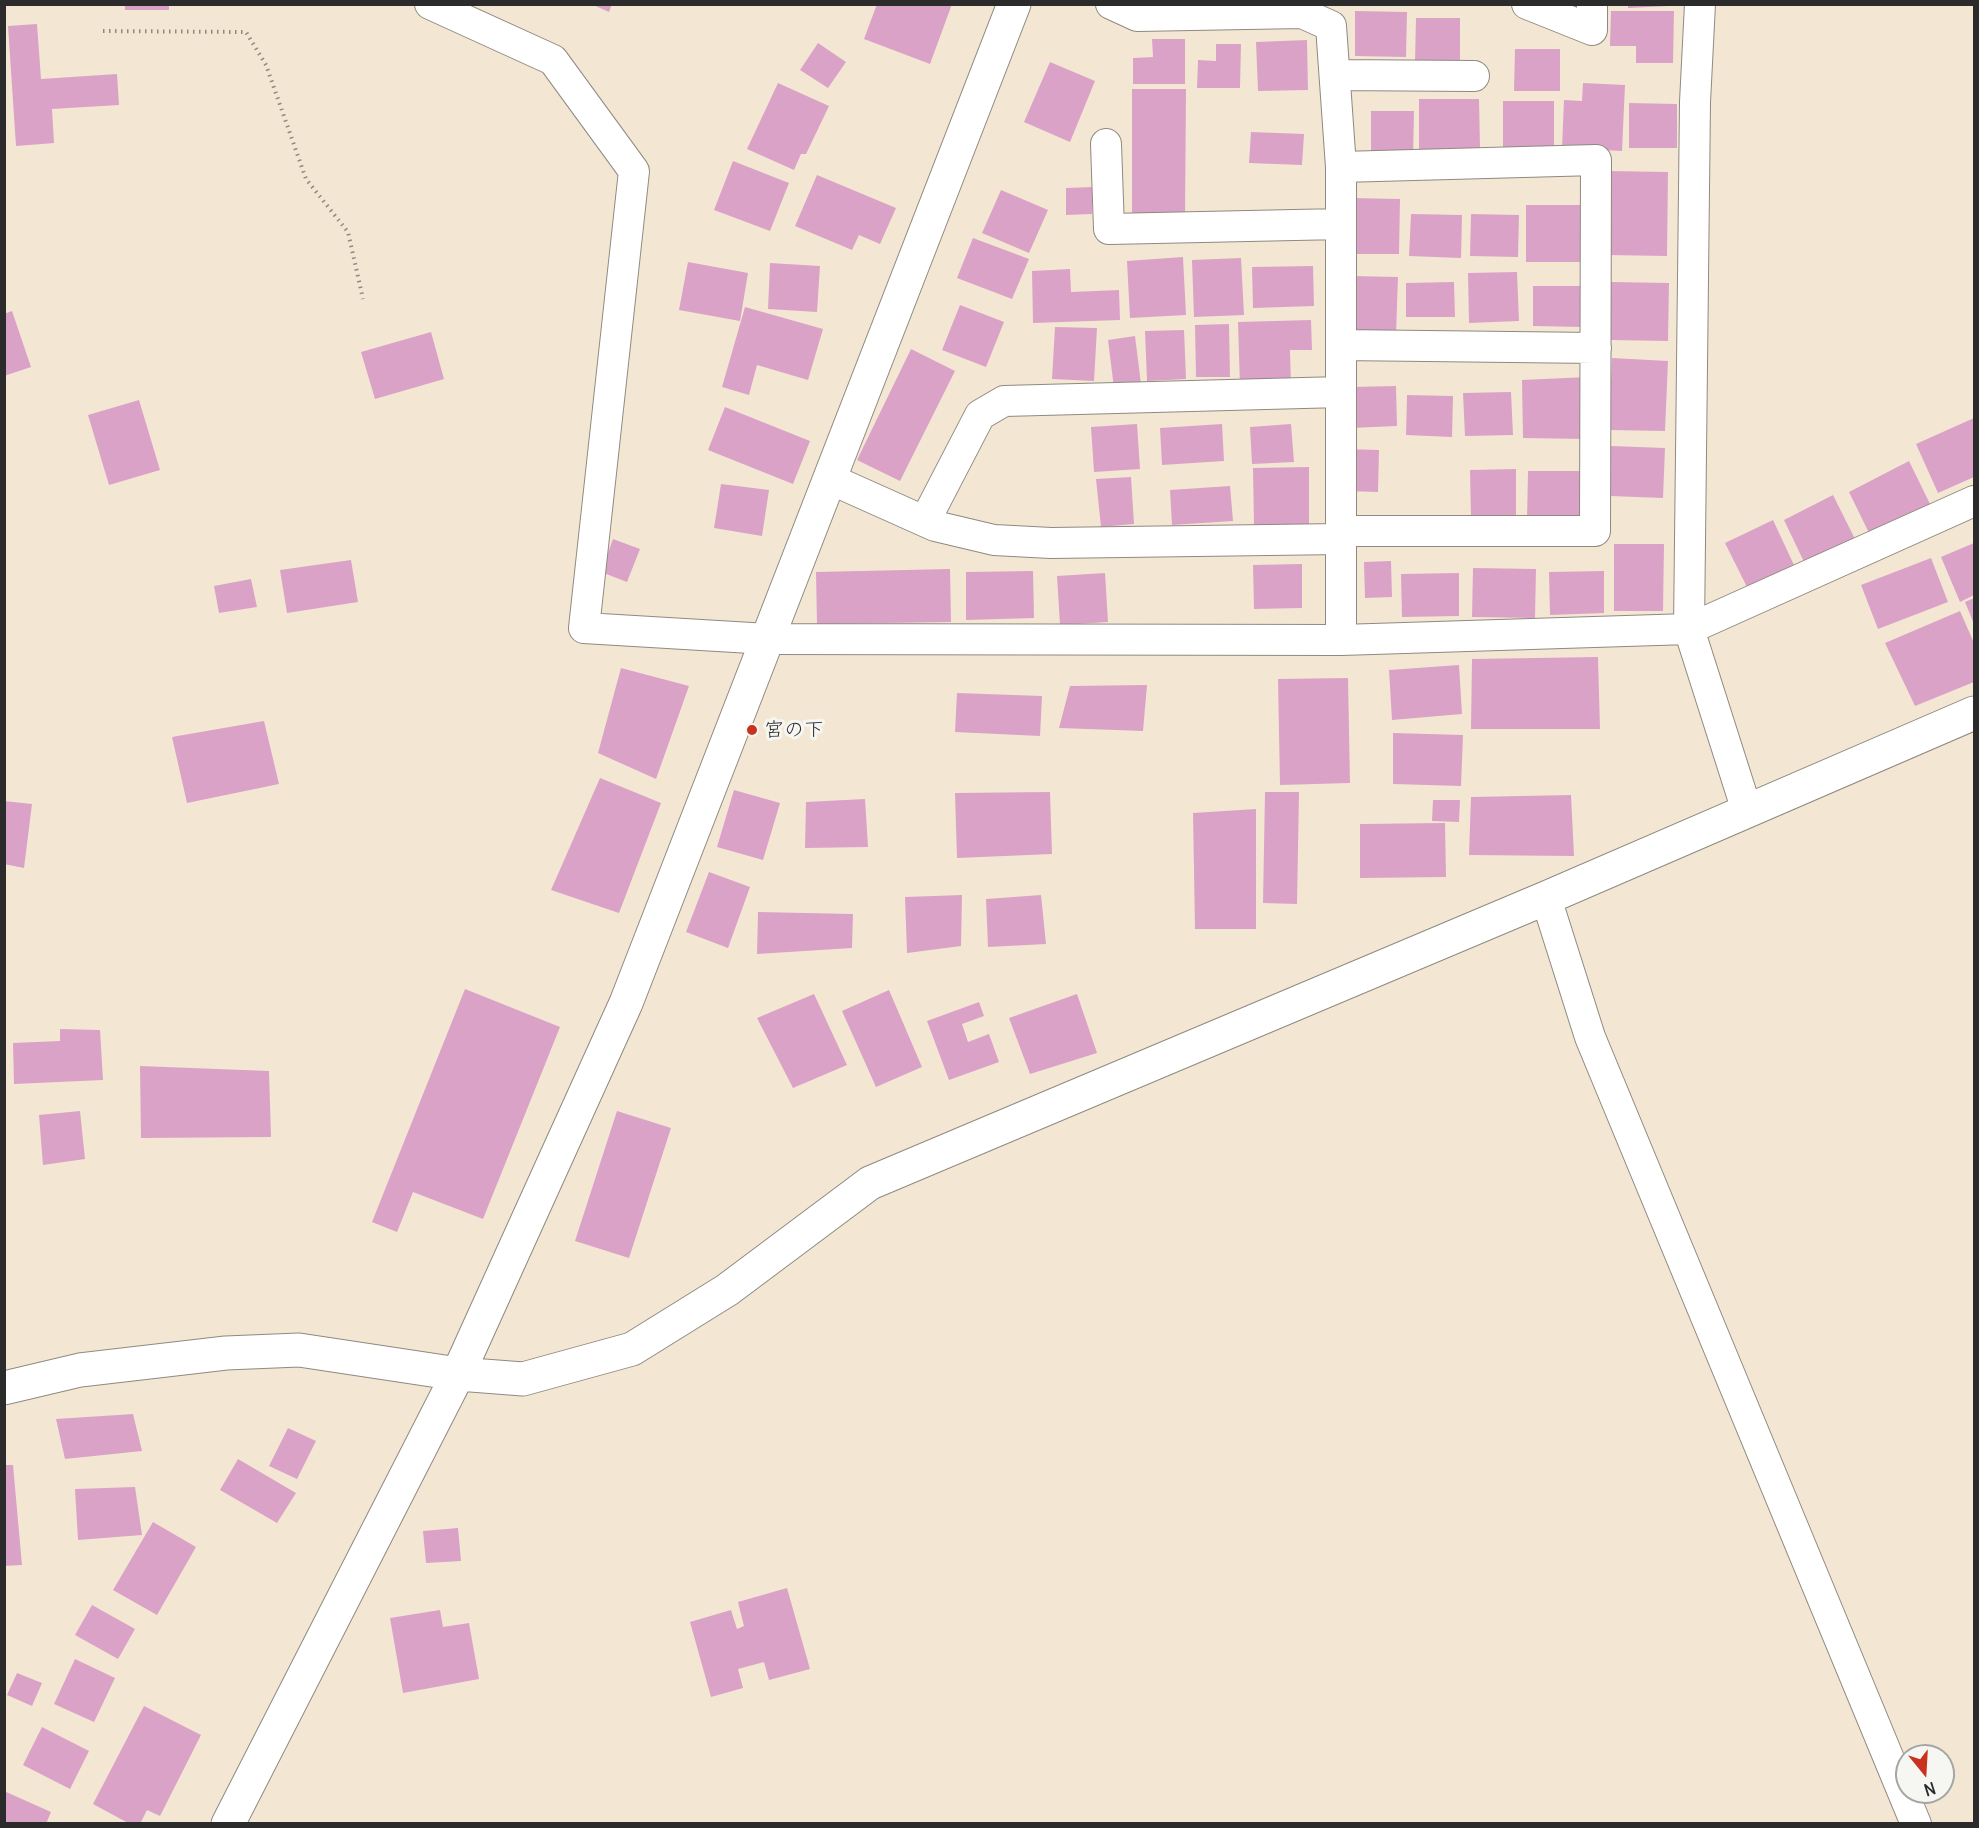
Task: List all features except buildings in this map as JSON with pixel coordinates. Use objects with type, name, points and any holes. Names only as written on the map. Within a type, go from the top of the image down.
[{"type":"street","points":[[430,4],[553,60],[634,171],[584,628],[768,639],[1341,640],[1689,629],[1974,501]]},
{"type":"street","points":[[228,1824],[458,1374],[626,1003],[1014,4]]},
{"type":"street","points":[[1111,4],[1137,16],[1302,13],[1331,26],[1341,167],[1341,640]]},
{"type":"street","points":[[1527,4],[1592,30],[1592,4]]},
{"type":"street","points":[[1700,4],[1695,126],[1689,629],[1747,811]]},
{"type":"street","points":[[1335,75],[1474,76]]},
{"type":"street","points":[[1106,144],[1109,229],[1341,224]]},
{"type":"street","points":[[830,479],[935,526],[994,540],[1040,542],[1595,531],[1596,160],[1341,167]]},
{"type":"street","points":[[1341,345],[1596,348]]},
{"type":"street","points":[[925,521],[980,415],[1004,401],[1341,392]]},
{"type":"street","points":[[4,1388],[80,1370],[226,1353],[299,1350],[458,1374],[523,1380],[632,1349],[727,1290],[870,1183],[1546,898],[1974,713]]},
{"type":"street","points":[[1546,898],[1590,1037],[1916,1824]]},
{"type":"path","points":[[103,31],[246,32],[266,65],[306,179],[348,232],[363,299]]},
{"type":"place","name":"宮の下","points":[[752,730]]}]
